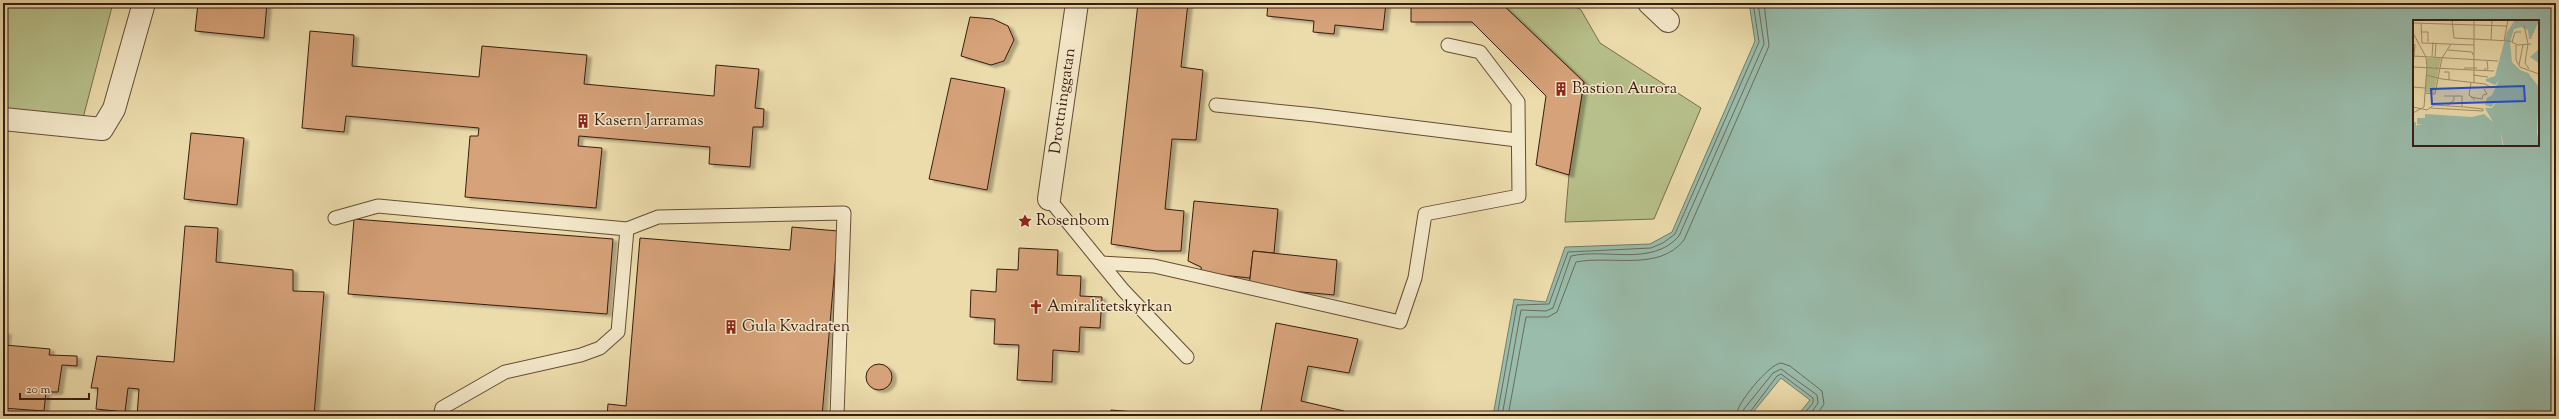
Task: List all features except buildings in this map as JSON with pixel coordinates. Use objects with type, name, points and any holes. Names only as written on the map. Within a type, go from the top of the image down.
[{"type":"street","points":[[3,119],[102,129],[114,108],[144,3]]},
{"type":"street","name":"Drottninggatan","points":[[1049,199],[1077,3]]},
{"type":"street","points":[[1649,3],[1668,21]]},
{"type":"lane","points":[[1101,262],[1154,266],[1400,322],[1415,278],[1425,214],[1518,196],[1518,102],[1480,52],[1448,45]]},
{"type":"lane","points":[[1216,105],[1315,115],[1518,140]]},
{"type":"lane","points":[[1049,199],[1123,290],[1187,357]]},
{"type":"lane","points":[[335,218],[378,206],[627,229],[658,217],[844,213],[837,416]]},
{"type":"lane","points":[[440,416],[442,408],[505,372],[581,355],[600,348],[618,332],[627,229]]},
{"type":"green space","points":[[3,3],[113,3],[82,122],[3,110]]},
{"type":"green space","points":[[1569,3],[1581,10],[1600,43],[1701,108],[1654,219],[1565,222],[1569,175],[1584,82],[1502,4]]},
{"type":"water","points":[[1749,3],[2556,3],[2556,416],[1797,416],[1810,400],[1781,378],[1750,416],[1493,416],[1514,299],[1546,302],[1565,247],[1650,244],[1672,232],[1755,41]]},
{"type":"place","name":"Bastion Aurora","points":[[1561,89]]},
{"type":"place","name":"Kasern Jarramas","points":[[583,121]]},
{"type":"place","name":"Rosenbom","points":[[1025,221]]},
{"type":"place","name":"Amiralitetskyrkan","points":[[1036,307]]},
{"type":"place","name":"Gula Kvadraten","points":[[731,327]]}]
